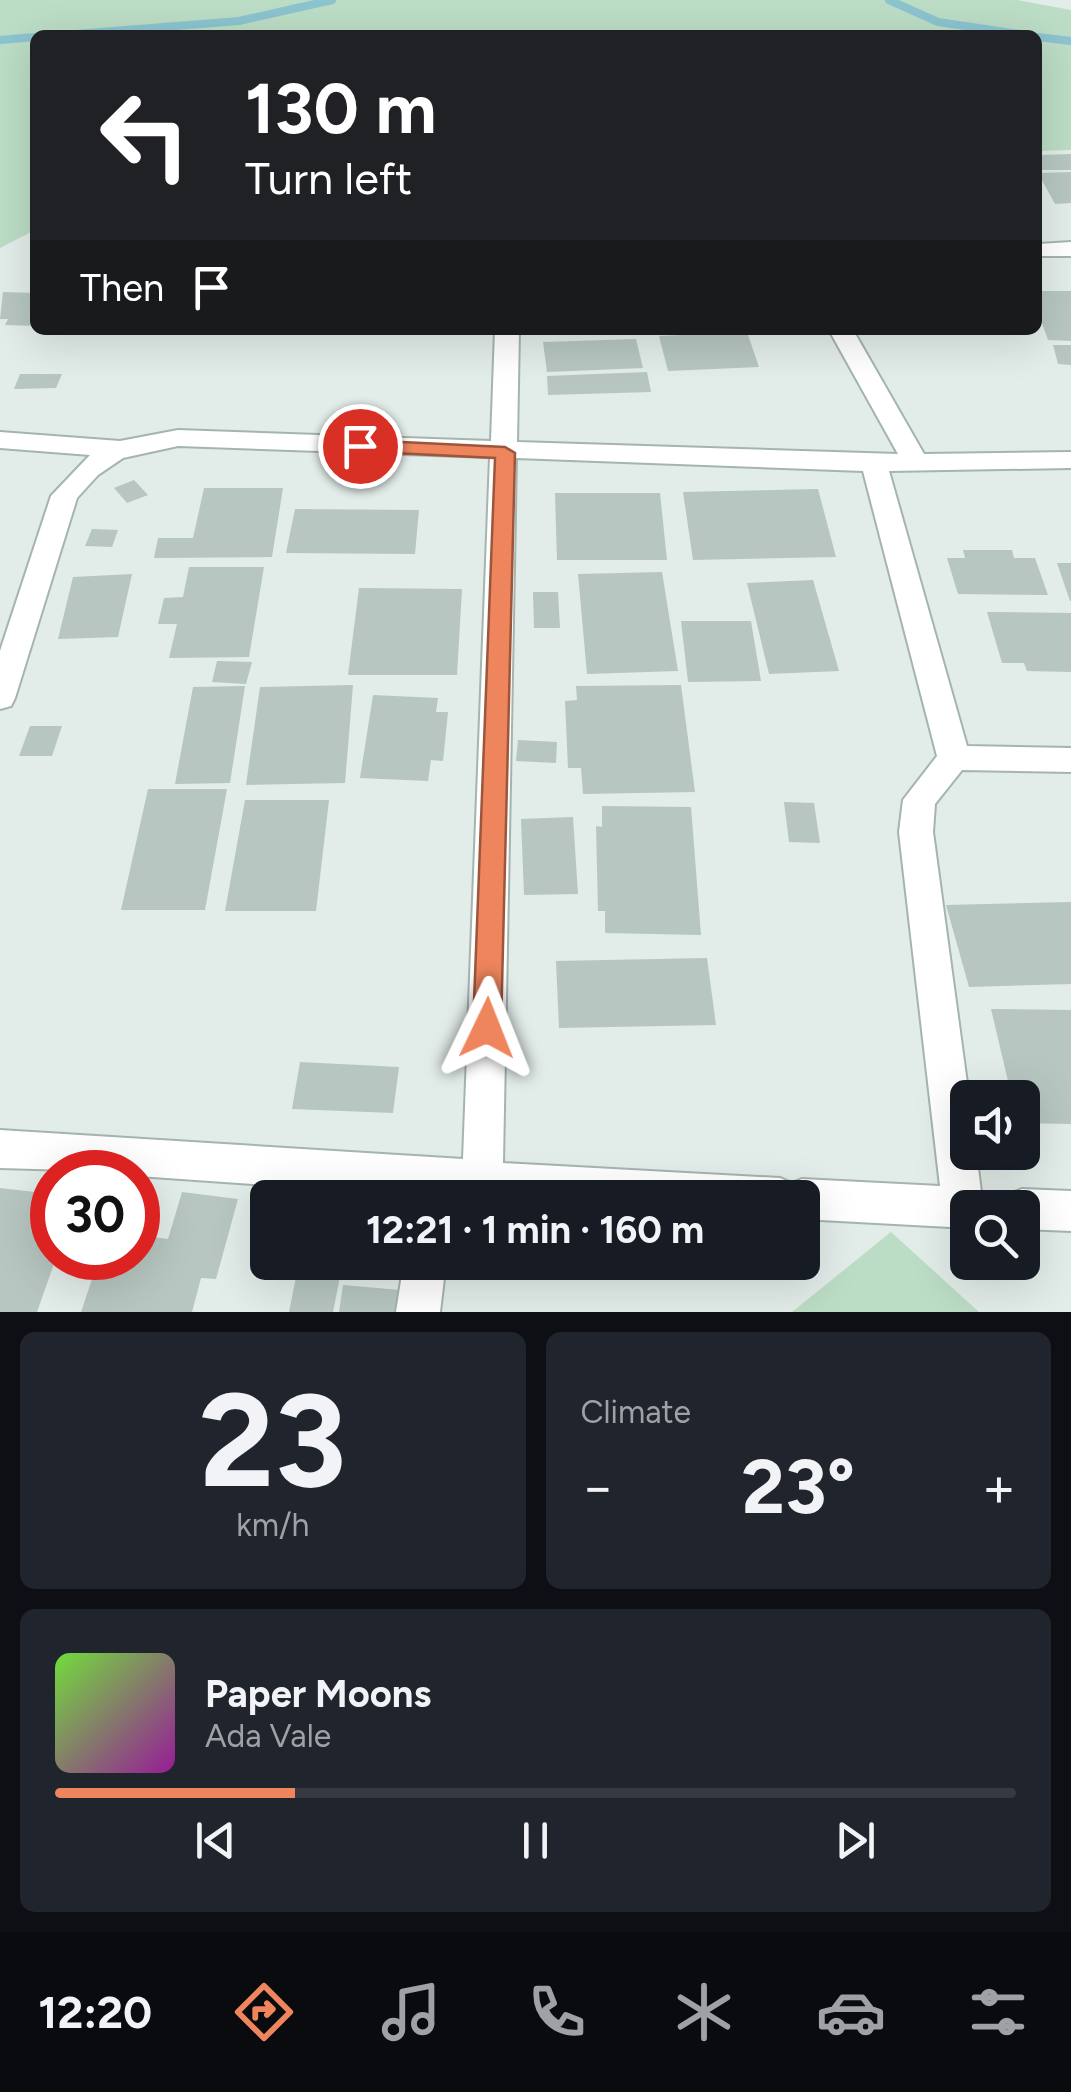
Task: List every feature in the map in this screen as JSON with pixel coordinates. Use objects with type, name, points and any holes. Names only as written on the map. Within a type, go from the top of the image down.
[{"type":"street","points":[[1042,250],[1071,249]]},
{"type":"street","points":[[482,1180],[508,335]]},
{"type":"street","points":[[845,335],[915,462]]},
{"type":"street","points":[[0,698],[64,496],[84,469],[124,449],[178,438],[505,453],[874,463],[1071,460]]},
{"type":"street","points":[[0,440],[124,449]]},
{"type":"street","points":[[874,463],[954,758]]},
{"type":"street","points":[[954,758],[1071,760]]},
{"type":"street","points":[[954,758],[920,800],[916,832],[965,1190]]},
{"type":"street","points":[[0,1150],[362,1180]]},
{"type":"street","points":[[820,1200],[950,1206]]},
{"type":"street","points":[[1040,1210],[1071,1211]]},
{"type":"street","points":[[418,1312],[422,1280]]},
{"type":"green space","points":[[0,0],[1017,0],[1071,10],[1071,150],[1042,151],[1042,30],[30,30],[30,233],[0,248]]},
{"type":"green space","points":[[891,1232],[979,1312],[792,1312]]},
{"type":"building","points":[[1071,154],[1071,170],[1042,170],[1042,155]]},
{"type":"building","points":[[1071,172],[1071,203],[1055,204],[1042,173]]},
{"type":"building","points":[[1042,291],[1071,291],[1071,341],[1048,340],[1042,323]]},
{"type":"building","points":[[3,292],[30,293],[30,326],[5,325],[8,319],[0,319]]},
{"type":"building","points":[[748,335],[759,367],[668,371],[659,336]]},
{"type":"building","points":[[636,339],[643,368],[547,372],[543,342]]},
{"type":"building","points":[[1053,345],[1071,345],[1071,365],[1058,364]]},
{"type":"building","points":[[647,372],[651,392],[548,395],[547,376]]},
{"type":"building","points":[[20,374],[62,374],[56,388],[14,389]]},
{"type":"building","points":[[134,480],[148,495],[127,503],[114,488]]},
{"type":"building","points":[[204,488],[283,488],[272,557],[154,558],[158,538],[193,538]]},
{"type":"building","points":[[818,489],[836,557],[693,560],[683,492]]},
{"type":"building","points":[[555,493],[660,493],[667,560],[557,560]]},
{"type":"building","points":[[295,509],[419,510],[415,554],[286,553]]},
{"type":"building","points":[[92,529],[118,530],[112,547],[85,546]]},
{"type":"building","points":[[963,550],[1012,550],[1014,558],[1035,558],[1048,595],[958,594],[947,558],[965,558]]},
{"type":"building","points":[[1057,563],[1071,563],[1071,601],[1070,601]]},
{"type":"building","points":[[189,567],[264,567],[249,657],[169,658],[177,624],[158,624],[164,598],[183,597]]},
{"type":"building","points":[[662,572],[678,671],[587,674],[578,574]]},
{"type":"building","points":[[132,574],[118,637],[58,639],[73,577]]},
{"type":"building","points":[[813,580],[839,671],[769,674],[747,583]]},
{"type":"building","points":[[359,588],[462,589],[457,675],[348,675]]},
{"type":"building","points":[[533,592],[558,592],[560,628],[534,628]]},
{"type":"building","points":[[987,612],[1071,613],[1071,672],[1027,671],[1024,663],[1002,663]]},
{"type":"building","points":[[681,621],[751,621],[761,681],[688,682]]},
{"type":"building","points":[[217,661],[252,662],[246,684],[212,682]]},
{"type":"building","points":[[353,685],[345,783],[246,785],[260,687]]},
{"type":"building","points":[[681,685],[695,792],[583,794],[581,768],[568,768],[565,701],[577,700],[576,686]]},
{"type":"building","points":[[245,686],[230,783],[175,784],[193,687]]},
{"type":"building","points":[[373,695],[438,698],[436,712],[448,712],[443,761],[431,760],[428,781],[360,778]]},
{"type":"building","points":[[30,726],[62,726],[52,756],[19,756]]},
{"type":"building","points":[[518,740],[557,742],[556,763],[516,761]]},
{"type":"building","points":[[148,789],[227,789],[205,910],[121,910]]},
{"type":"building","points":[[245,800],[329,800],[316,911],[225,911]]},
{"type":"building","points":[[784,802],[814,803],[820,843],[789,842]]},
{"type":"building","points":[[602,806],[691,807],[701,935],[605,933],[605,911],[598,911],[596,826],[602,827]]},
{"type":"building","points":[[573,817],[578,894],[524,895],[521,819]]},
{"type":"building","points":[[1071,902],[1071,984],[969,987],[946,905]]},
{"type":"building","points":[[707,958],[716,1025],[559,1028],[556,961]]},
{"type":"building","points":[[991,1009],[1071,1010],[1071,1124],[1040,1123],[1040,1080],[1008,1080]]},
{"type":"building","points":[[300,1062],[399,1067],[393,1113],[292,1109]]},
{"type":"building","points":[[0,1188],[30,1191],[30,1280],[48,1280],[37,1312],[0,1312]]},
{"type":"building","points":[[182,1192],[238,1199],[216,1279],[201,1278],[192,1312],[81,1312],[92,1280],[160,1280],[160,1238],[168,1239]]},
{"type":"building","points":[[295,1280],[339,1280],[333,1312],[289,1312]]},
{"type":"building","points":[[343,1285],[400,1290],[397,1312],[339,1312]]},
{"type":"waterway","points":[[126,30],[239,21],[332,0]]},
{"type":"waterway","points":[[889,0],[938,22],[993,30]]},
{"type":"waterway","points":[[0,40],[30,37]]},
{"type":"waterway","points":[[1042,37],[1071,41]]},
{"type":"route","points":[[360,446],[505,453],[487,1028]]}]
